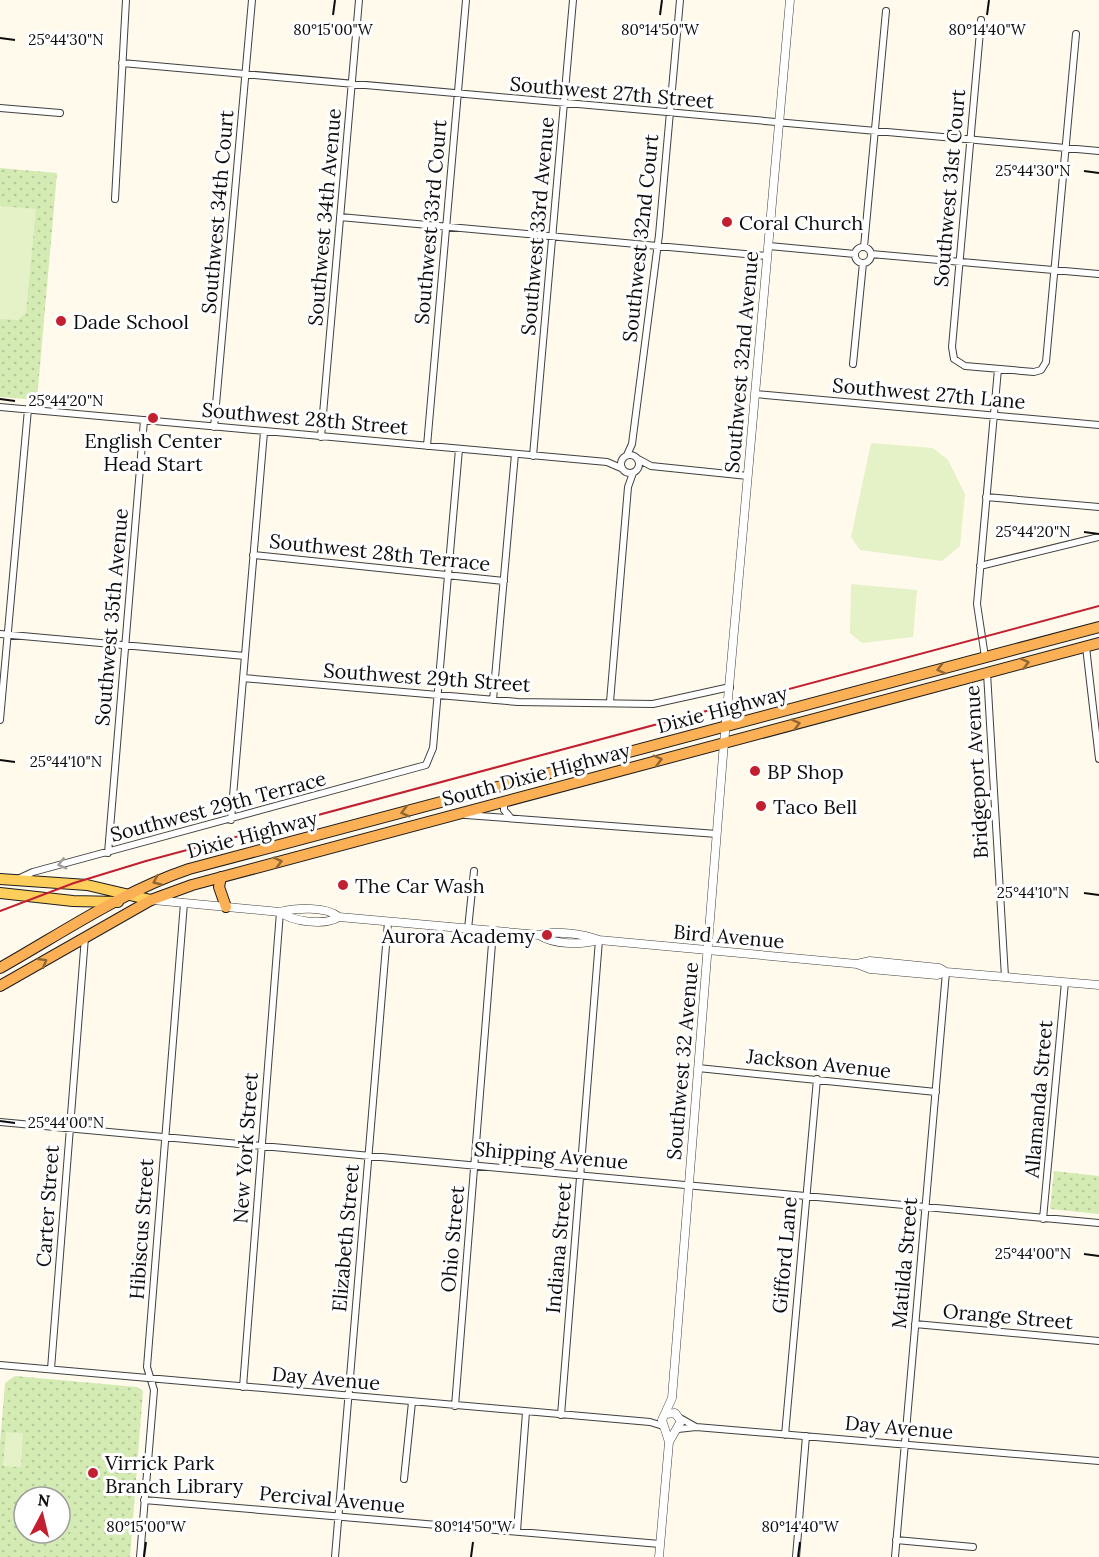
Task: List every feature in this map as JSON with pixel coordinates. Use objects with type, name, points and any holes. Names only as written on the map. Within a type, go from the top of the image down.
[{"type":"highway","name":"Dixie Highway","points":[[114,902],[189,869],[1099,627]]},
{"type":"highway","name":"South Dixie Highway","points":[[0,986],[151,900],[221,877],[1099,643]]},
{"type":"highway","points":[[221,877],[219,892],[226,907]]},
{"type":"highway","points":[[0,968],[114,902]]},
{"type":"main road","points":[[0,879],[87,885],[130,893],[151,900]]},
{"type":"main road","points":[[0,893],[73,901],[151,900]]},
{"type":"street","points":[[115,199],[126,0]]},
{"type":"street","name":"Southwest 34th Court","points":[[214,427],[252,0]]},
{"type":"street","name":"Southwest 34th Avenue","points":[[321,436],[359,0]]},
{"type":"street","name":"Southwest 33rd Court","points":[[427,446],[466,0]]},
{"type":"street","name":"Southwest 33rd Avenue","points":[[533,456],[573,0]]},
{"type":"street","name":"Southwest 32nd Court","points":[[625,457],[632,444],[658,246],[680,0]]},
{"type":"street","name":"Southwest 32nd Avenue","points":[[726,727],[790,0]]},
{"type":"street","points":[[886,11],[864,247],[871,254],[1099,274]]},
{"type":"street","name":"Southwest 31st Court","points":[[981,20],[952,347],[954,359],[964,366],[998,369]]},
{"type":"street","points":[[985,657],[977,617],[998,369],[1034,372],[1043,368],[1048,356],[1076,34]]},
{"type":"street","name":"Southwest 27th Street","points":[[122,63],[1099,151]]},
{"type":"street","points":[[0,108],[60,113]]},
{"type":"street","points":[[340,217],[767,256]]},
{"type":"street","points":[[769,246],[855,254]]},
{"type":"street","points":[[855,254],[859,248],[864,247]]},
{"type":"street","points":[[855,254],[857,260],[863,263]]},
{"type":"street","points":[[863,263],[870,259],[871,254]]},
{"type":"street","points":[[853,364],[863,263]]},
{"type":"street","name":"Southwest 27th Lane","points":[[755,394],[1099,425]]},
{"type":"street","name":"Southwest 28th Street","points":[[0,407],[607,462],[625,457],[637,458],[651,466],[748,476]]},
{"type":"street","points":[[0,720],[28,409]]},
{"type":"street","name":"Southwest 35th Avenue","points":[[108,853],[144,420]]},
{"type":"street","points":[[231,820],[264,432]]},
{"type":"street","name":"Southwest 32nd Court","points":[[632,444],[637,458]]},
{"type":"street","points":[[437,697],[459,449]]},
{"type":"street","points":[[493,700],[515,454]]},
{"type":"street","points":[[625,457],[623,470],[628,487]]},
{"type":"street","points":[[637,458],[635,472],[628,487],[610,702],[662,703],[730,687]]},
{"type":"street","name":"Southwest 28th Street","points":[[607,462],[623,470],[635,472],[651,466]]},
{"type":"street","points":[[986,497],[1099,507]]},
{"type":"street","points":[[980,566],[1099,537]]},
{"type":"street","name":"Southwest 28th Terrace","points":[[253,555],[448,573],[504,581]]},
{"type":"street","points":[[0,634],[244,656]]},
{"type":"street","points":[[1086,647],[1099,759]]},
{"type":"street","name":"Bridgeport Avenue","points":[[987,673],[1005,977]]},
{"type":"street","name":"Southwest 29th Street","points":[[243,678],[437,697],[610,702]]},
{"type":"street","name":"Southwest 29th Terrace","points":[[17,879],[33,872],[415,770],[427,764],[433,748],[437,697]]},
{"type":"street","name":"Southwest 32 Avenue","points":[[664,1416],[672,1398],[726,727]]},
{"type":"street","points":[[504,802],[504,810],[510,817]]},
{"type":"street","points":[[458,814],[717,834]]},
{"type":"street","points":[[468,929],[474,871]]},
{"type":"street","name":"Bird Avenue","points":[[151,900],[280,912],[294,909],[333,912],[339,917],[388,922],[539,935],[546,933],[589,936],[599,940],[857,964],[870,961],[939,968],[946,972],[1099,985]]},
{"type":"street","name":"Hibiscus Street","points":[[140,1557],[154,1390],[147,1367],[184,903]]},
{"type":"street","name":"New York Street","points":[[243,1387],[280,912]]},
{"type":"street","name":"Elizabeth Street","points":[[335,1557],[388,922]]},
{"type":"street","name":"Ohio Street","points":[[455,1406],[493,931]]},
{"type":"street","name":"Carter Street","points":[[51,1370],[85,937]]},
{"type":"street","name":"Indiana Street","points":[[561,1415],[599,940]]},
{"type":"street","name":"Matilda Street","points":[[895,1557],[946,972]]},
{"type":"street","name":"Allamanda Street","points":[[1043,1219],[1065,982]]},
{"type":"street","name":"Jackson Avenue","points":[[698,1068],[936,1092]]},
{"type":"street","name":"Gifford Lane","points":[[785,1434],[817,1079]]},
{"type":"street","name":"Shipping Avenue","points":[[0,1122],[1099,1223]]},
{"type":"street","name":"Orange Street","points":[[915,1324],[1099,1341]]},
{"type":"street","name":"Day Avenue","points":[[0,1365],[650,1422],[664,1428]]},
{"type":"street","name":"Southwest 32 Avenue","points":[[672,1398],[678,1416]]},
{"type":"street","points":[[404,1479],[412,1402]]},
{"type":"street","points":[[516,1531],[526,1412]]},
{"type":"street","points":[[659,1557],[669,1442],[664,1428],[664,1416],[678,1416],[676,1430],[669,1442]]},
{"type":"street","name":"Day Avenue","points":[[650,1422],[664,1416]]},
{"type":"street","name":"Day Avenue","points":[[678,1416],[696,1427]]},
{"type":"street","name":"Day Avenue","points":[[676,1430],[696,1427],[1099,1461]]},
{"type":"street","points":[[664,1428],[676,1430]]},
{"type":"street","points":[[796,1557],[806,1436]]},
{"type":"street","name":"Percival Avenue","points":[[144,1500],[660,1544]]},
{"type":"street","points":[[896,1540],[973,1547]]},
{"type":"green space","points":[[0,168],[57,173],[37,400],[0,397]]},
{"type":"green space","points":[[0,206],[36,209],[26,313],[18,320],[0,319]]},
{"type":"green space","points":[[871,443],[933,448],[948,460],[965,494],[960,546],[942,561],[860,550],[851,537]]},
{"type":"green space","points":[[851,584],[917,590],[913,637],[862,643],[850,633]]},
{"type":"green space","points":[[1054,1171],[1099,1176],[1099,1214],[1050,1209]]},
{"type":"green space","points":[[15,1376],[137,1387],[143,1391],[130,1557],[0,1557],[0,1443],[5,1383]]},
{"type":"green space","points":[[6,1432],[23,1433],[21,1467],[3,1466]]},
{"type":"railway","points":[[0,911],[74,883],[146,861],[1099,606]]},
{"type":"place","name":"Coral Church","points":[[727,222]]},
{"type":"place","name":"Dade School","points":[[61,321]]},
{"type":"place","name":"English Center Head Start","points":[[153,418]]},
{"type":"place","name":"BP Shop","points":[[755,771]]},
{"type":"place","name":"Taco Bell","points":[[761,806]]},
{"type":"place","name":"The Car Wash","points":[[343,885]]},
{"type":"place","name":"Aurora Academy","points":[[547,935]]},
{"type":"place","name":"Virrick Park Branch Library","points":[[93,1473]]}]
